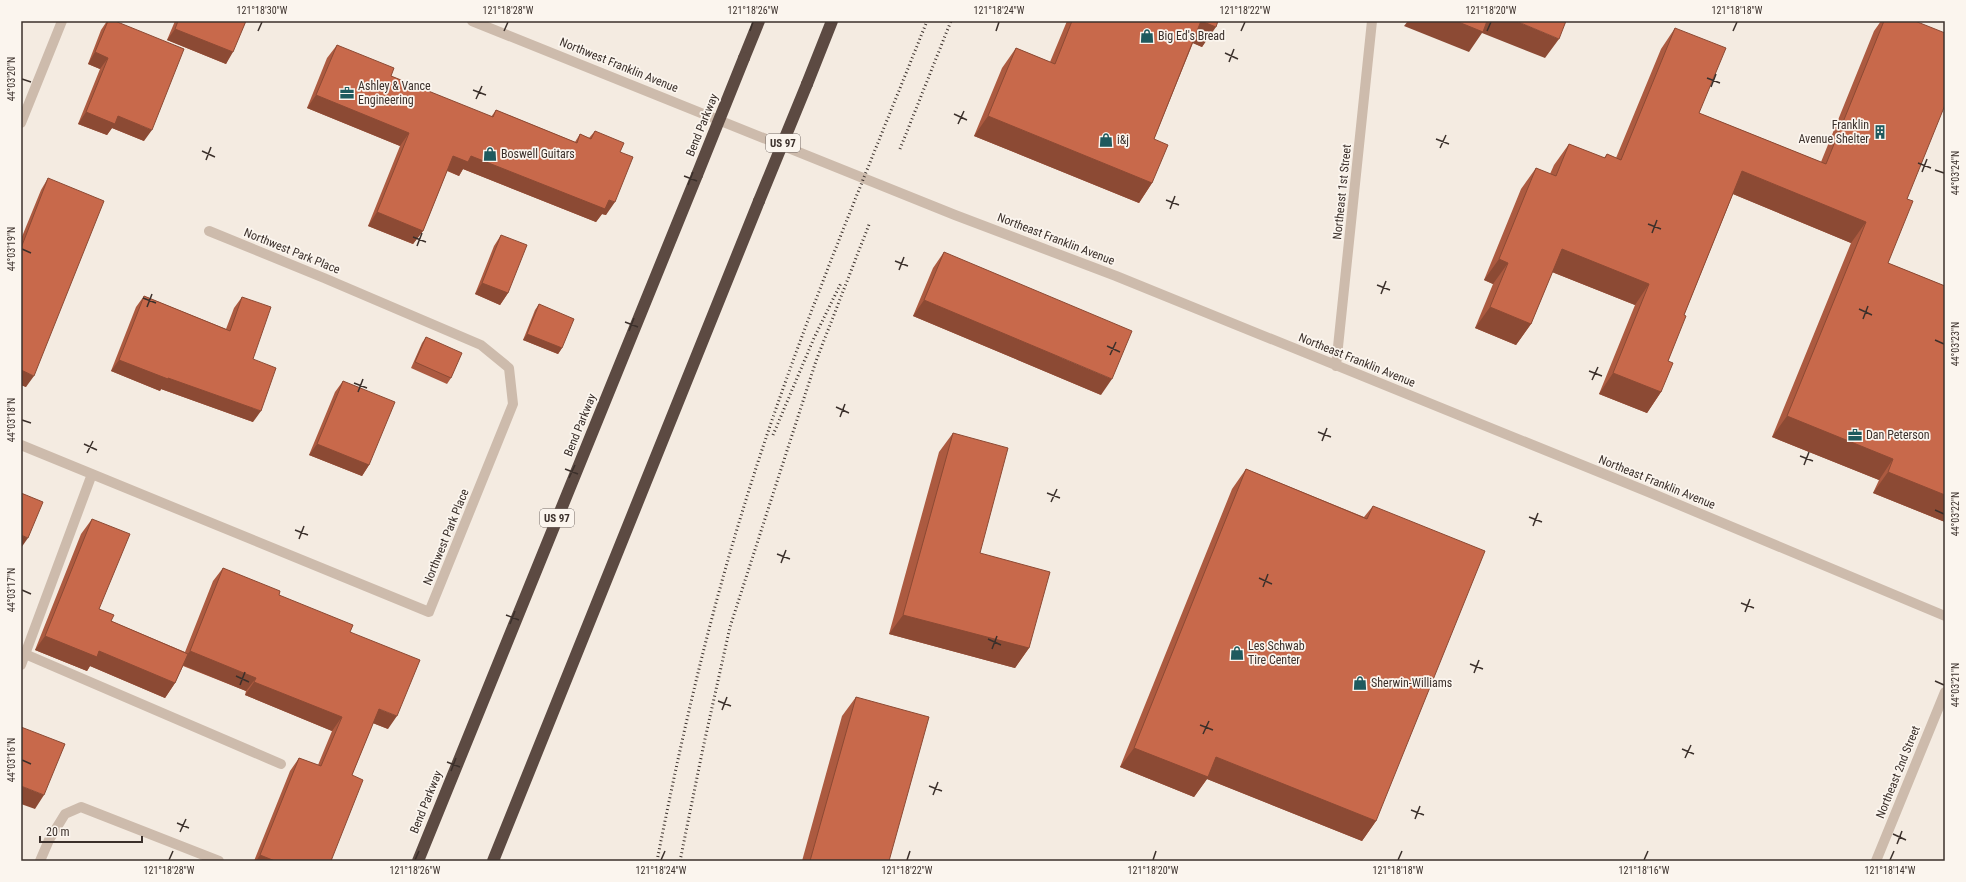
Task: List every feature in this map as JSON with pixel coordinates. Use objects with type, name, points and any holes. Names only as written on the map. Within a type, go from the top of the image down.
[{"type":"highway","name":"Bend Parkway","points":[[418,861],[759,21]]},
{"type":"highway","name":"US 97","points":[[493,861],[832,21]]},
{"type":"street","points":[[21,123],[62,21]]},
{"type":"street","name":"Northwest Franklin Avenue","points":[[472,21],[757,134]]},
{"type":"street","name":"Northeast 1st Street","points":[[1336,366],[1372,21]]},
{"type":"street","name":"Northeast Franklin Avenue","points":[[757,134],[955,215],[1116,276],[1638,488],[1945,616]]},
{"type":"street","name":"Northwest Park Place","points":[[21,445],[430,612],[513,404],[509,368],[481,345],[209,231]]},
{"type":"street","points":[[21,665],[92,474]]},
{"type":"street","points":[[25,654],[281,764]]},
{"type":"street","name":"Northeast 2nd Street","points":[[1876,861],[1945,692]]},
{"type":"street","points":[[40,861],[49,840],[65,814],[81,807],[219,861]]},
{"type":"building","points":[[108,21],[115,21],[184,49],[152,130],[118,116],[115,124],[86,112],[108,58],[95,52]]},
{"type":"building","points":[[178,21],[246,21],[233,52],[175,29]]},
{"type":"building","points":[[1072,21],[1201,21],[1154,139],[1168,145],[1152,183],[988,116],[1016,48],[1055,64]]},
{"type":"building","points":[[1201,21],[1218,21],[1216,27]]},
{"type":"building","points":[[1456,21],[1487,21],[1483,32]]},
{"type":"building","points":[[1516,21],[1566,21],[1559,39]]},
{"type":"building","points":[[1884,21],[1915,21],[1945,33],[1945,105],[1907,199],[1913,201],[1888,263],[1945,286],[1945,495],[1888,472],[1893,459],[1787,416],[1866,222],[1742,171],[1684,315],[1686,316],[1668,361],[1673,363],[1661,392],[1613,373],[1649,284],[1562,249],[1531,324],[1490,307],[1508,263],[1499,259],[1536,168],[1556,176],[1569,144],[1605,158],[1607,154],[1621,160],[1675,28],[1726,48],[1699,113],[1826,164]]},
{"type":"building","points":[[337,45],[394,68],[391,76],[493,117],[496,110],[577,143],[580,134],[591,139],[595,131],[624,143],[620,152],[633,157],[615,202],[609,200],[605,209],[471,156],[468,162],[453,156],[423,231],[377,212],[409,133],[316,95]]},
{"type":"building","points":[[48,178],[104,201],[34,376],[21,370],[21,248]]},
{"type":"building","points":[[501,235],[527,245],[508,293],[482,283]]},
{"type":"building","points":[[944,252],[1132,331],[1112,379],[924,300]]},
{"type":"building","points":[[144,296],[230,331],[242,297],[271,307],[253,359],[276,368],[261,411],[168,379],[119,360]]},
{"type":"building","points":[[539,304],[574,319],[562,348],[527,334]]},
{"type":"building","points":[[426,337],[462,353],[451,378],[415,362]]},
{"type":"building","points":[[343,381],[395,402],[369,465],[317,444]]},
{"type":"building","points":[[953,433],[1008,448],[980,553],[1050,572],[1029,648],[903,615]]},
{"type":"building","points":[[1246,469],[1367,519],[1373,506],[1485,551],[1376,821],[1216,757],[1208,777],[1134,748]]},
{"type":"building","points":[[21,493],[43,502],[28,538],[21,535]]},
{"type":"building","points":[[92,519],[130,534],[99,609],[114,615],[111,621],[188,654],[175,683],[99,651],[97,657],[45,636]]},
{"type":"building","points":[[223,568],[280,591],[279,595],[353,625],[350,632],[420,660],[397,716],[379,709],[352,775],[363,780],[331,861],[275,861],[260,855],[299,758],[321,766],[342,717],[254,682],[256,678],[190,651]]},
{"type":"building","points":[[856,697],[929,717],[889,861],[810,861]]},
{"type":"building","points":[[21,727],[65,744],[44,795],[21,786]]},
{"type":"railway","points":[[657,861],[684,730],[705,644],[728,559],[761,453],[805,328],[927,21]]},
{"type":"railway","points":[[900,149],[951,21]]},
{"type":"railway","points":[[680,861],[730,627],[816,361],[870,222]]},
{"type":"railway","points":[[773,435],[814,338],[841,283]]},
{"type":"place","name":"Big Ed's Bread","points":[[1147,36]]},
{"type":"place","name":"Ashley & Vance Engineering","points":[[347,93]]},
{"type":"place","name":"Franklin Avenue Shelter","points":[[1880,132]]},
{"type":"place","name":"i&j","points":[[1106,140]]},
{"type":"place","name":"Boswell Guitars","points":[[490,154]]},
{"type":"place","name":"Dan Peterson","points":[[1855,435]]},
{"type":"place","name":"Les Schwab Tire Center","points":[[1237,653]]},
{"type":"place","name":"Sherwin-Williams","points":[[1360,683]]}]
